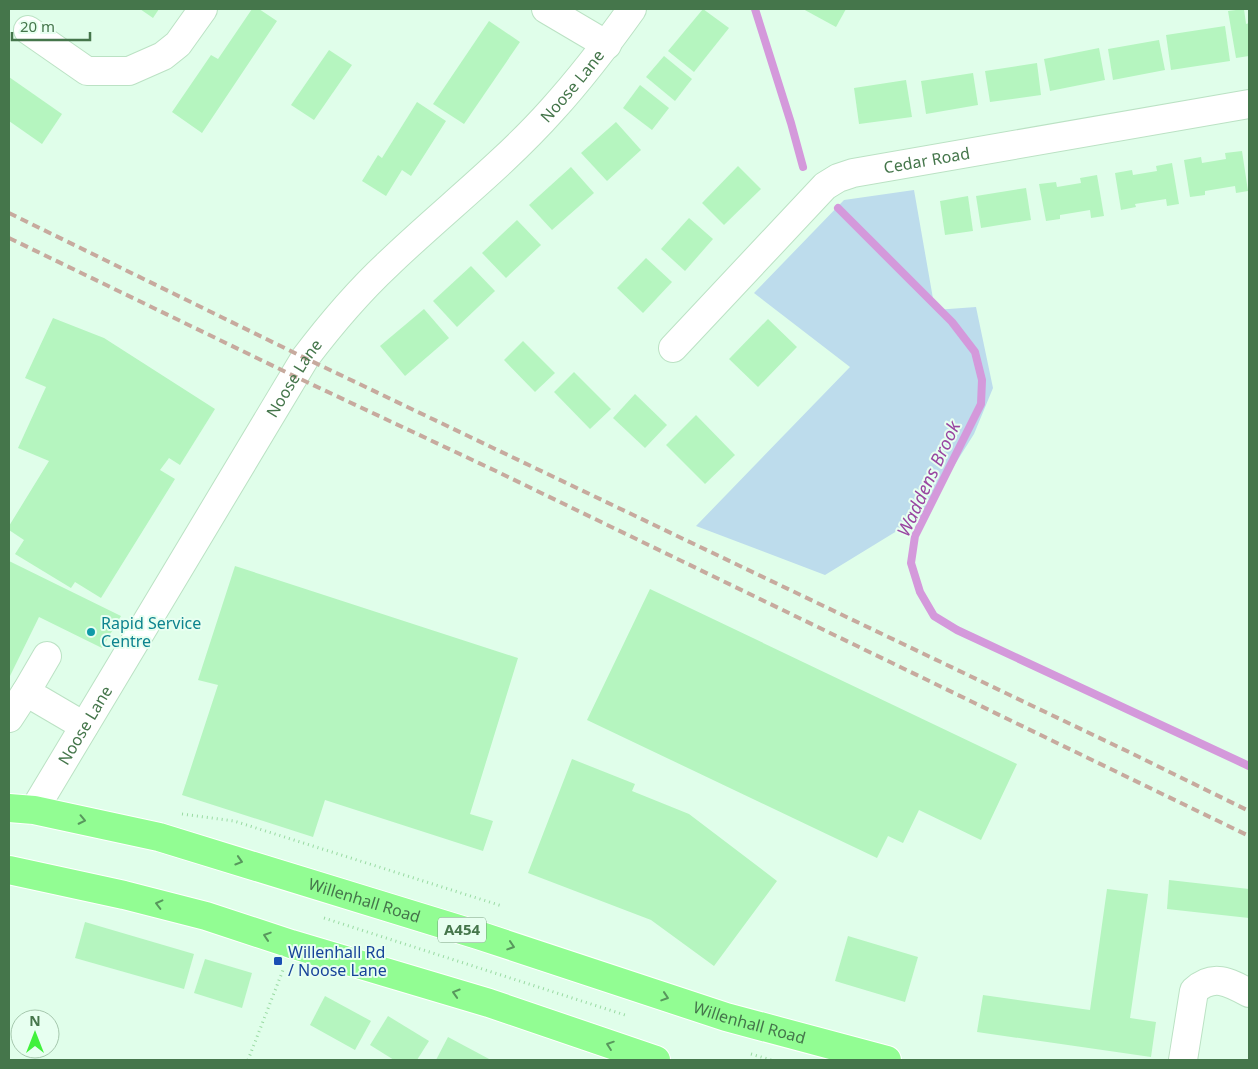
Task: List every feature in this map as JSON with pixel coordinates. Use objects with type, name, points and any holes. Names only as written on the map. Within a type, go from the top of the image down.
[{"type":"highway","name":"Willenhall Road","points":[[21,809],[159,837],[478,935],[726,1017],[887,1060]]},
{"type":"highway","points":[[9,870],[124,895],[206,916],[489,1003],[656,1060]]},
{"type":"street","points":[[28,30],[87,71],[129,71],[163,56],[178,44],[203,9]]},
{"type":"street","points":[[546,9],[607,46]]},
{"type":"street","name":"Noose Lane","points":[[21,809],[84,726],[305,358],[350,304],[386,265],[551,111],[607,46],[632,9]]},
{"type":"street","name":"Cedar Road","points":[[673,348],[825,186],[838,178],[1249,104]]},
{"type":"street","points":[[9,718],[46,656]]},
{"type":"street","points":[[26,692],[84,726]]},
{"type":"street","points":[[1184,1060],[1194,991],[1202,983],[1212,980],[1228,982],[1249,993]]},
{"type":"path","points":[[354,859],[502,906]]},
{"type":"path","points":[[321,917],[633,1017]]},
{"type":"path","points":[[744,1052],[771,1060]]},
{"type":"shaded area","points":[[914,190],[935,310],[976,307],[993,388],[974,434],[923,515],[825,575],[696,526],[850,367],[754,293],[844,200]]},
{"type":"building","points":[[140,9],[159,9],[153,18]]},
{"type":"building","points":[[252,9],[259,9],[277,21],[202,133],[172,112],[211,55],[218,59]]},
{"type":"building","points":[[703,9],[729,28],[694,72],[668,51]]},
{"type":"building","points":[[803,9],[846,9],[836,27]]},
{"type":"building","points":[[1244,9],[1246,24],[1249,23],[1249,56],[1236,58],[1228,11]]},
{"type":"building","points":[[489,21],[520,42],[464,124],[433,104]]},
{"type":"building","points":[[1225,26],[1230,61],[1171,70],[1166,35]]},
{"type":"building","points":[[1159,40],[1165,70],[1113,80],[1108,49]]},
{"type":"building","points":[[1099,48],[1105,80],[1050,91],[1044,59]]},
{"type":"building","points":[[329,50],[352,65],[314,120],[291,105]]},
{"type":"building","points":[[664,56],[692,79],[675,101],[646,77]]},
{"type":"building","points":[[1037,63],[1041,95],[990,102],[985,71]]},
{"type":"building","points":[[973,73],[978,105],[926,114],[921,81]]},
{"type":"building","points":[[9,77],[62,114],[42,144],[9,121]]},
{"type":"building","points":[[906,80],[912,117],[859,124],[854,88]]},
{"type":"building","points":[[640,85],[669,108],[652,130],[623,108]]},
{"type":"building","points":[[417,102],[446,121],[411,176],[402,170],[386,196],[362,181],[378,155],[382,158]]},
{"type":"building","points":[[616,122],[641,150],[607,181],[581,153]]},
{"type":"building","points":[[1242,151],[1248,191],[1236,193],[1235,186],[1205,191],[1205,195],[1190,197],[1184,160],[1201,157],[1202,163],[1226,159],[1225,153]]},
{"type":"building","points":[[1172,163],[1179,204],[1167,206],[1166,199],[1135,204],[1136,207],[1121,210],[1115,173],[1132,170],[1133,175],[1157,171],[1156,166]]},
{"type":"building","points":[[738,166],[761,189],[724,225],[702,203]]},
{"type":"building","points":[[571,167],[594,193],[552,230],[529,205]]},
{"type":"building","points":[[1097,175],[1104,216],[1091,218],[1090,210],[1060,215],[1060,219],[1046,221],[1039,184],[1056,182],[1057,187],[1081,183],[1080,178]]},
{"type":"building","points":[[1026,188],[1031,220],[981,228],[976,196]]},
{"type":"building","points":[[968,196],[973,231],[945,235],[940,201]]},
{"type":"building","points":[[689,218],[713,239],[685,271],[661,249]]},
{"type":"building","points":[[517,220],[541,245],[506,278],[482,253]]},
{"type":"building","points":[[646,258],[672,282],[643,313],[617,288]]},
{"type":"building","points":[[471,266],[495,291],[457,327],[433,301]]},
{"type":"building","points":[[424,309],[449,338],[405,376],[380,346]]},
{"type":"building","points":[[53,318],[104,338],[215,409],[180,465],[169,458],[160,470],[175,479],[101,598],[75,582],[71,588],[15,554],[24,540],[9,530],[9,526],[49,461],[18,448],[46,387],[25,378]]},
{"type":"building","points":[[768,319],[797,347],[758,387],[729,359]]},
{"type":"building","points":[[523,341],[555,373],[535,392],[504,360]]},
{"type":"building","points":[[574,372],[611,409],[590,429],[554,392]]},
{"type":"building","points":[[635,394],[667,425],[645,448],[613,418]]},
{"type":"building","points":[[696,415],[735,455],[705,484],[666,445]]},
{"type":"building","name":"Rapid Service Centre","points":[[9,561],[121,616],[102,648],[39,617],[9,678]]},
{"type":"building","points":[[235,566],[518,658],[470,814],[493,821],[483,851],[325,800],[313,837],[182,795],[218,685],[198,680]]},
{"type":"building","points":[[650,589],[1017,764],[981,840],[919,810],[903,843],[888,836],[877,858],[587,720]]},
{"type":"building","points":[[572,759],[635,784],[632,791],[689,814],[777,881],[714,966],[651,920],[528,873]]},
{"type":"building","points":[[1169,880],[1249,889],[1249,918],[1167,909]]},
{"type":"building","points":[[1107,889],[1148,894],[1130,1018],[1156,1022],[1151,1057],[977,1032],[983,995],[1090,1010]]},
{"type":"building","points":[[85,922],[194,954],[184,989],[75,958]]},
{"type":"building","points":[[848,936],[918,957],[905,1002],[835,981]]},
{"type":"building","points":[[205,959],[252,973],[242,1008],[194,993]]},
{"type":"building","points":[[325,996],[371,1021],[355,1050],[310,1025]]},
{"type":"building","points":[[388,1016],[429,1041],[417,1060],[394,1060],[370,1045]]},
{"type":"building","points":[[448,1037],[491,1060],[436,1060]]},
{"type":"waterway","name":"Waddens Brook","points":[[755,9],[803,167]]},
{"type":"waterway","name":"Waddens Brook","points":[[838,208],[952,322],[975,352],[982,380],[981,404],[915,536],[911,563],[920,592],[934,616],[957,630],[1249,766]]},
{"type":"railway","points":[[9,213],[305,358],[1249,811]]},
{"type":"railway","points":[[9,238],[498,472],[1249,836]]},
{"type":"place","name":"Rapid Service Centre","points":[[91,632]]},
{"type":"place","name":"Willenhall Rd / Noose Lane","points":[[278,961]]}]
